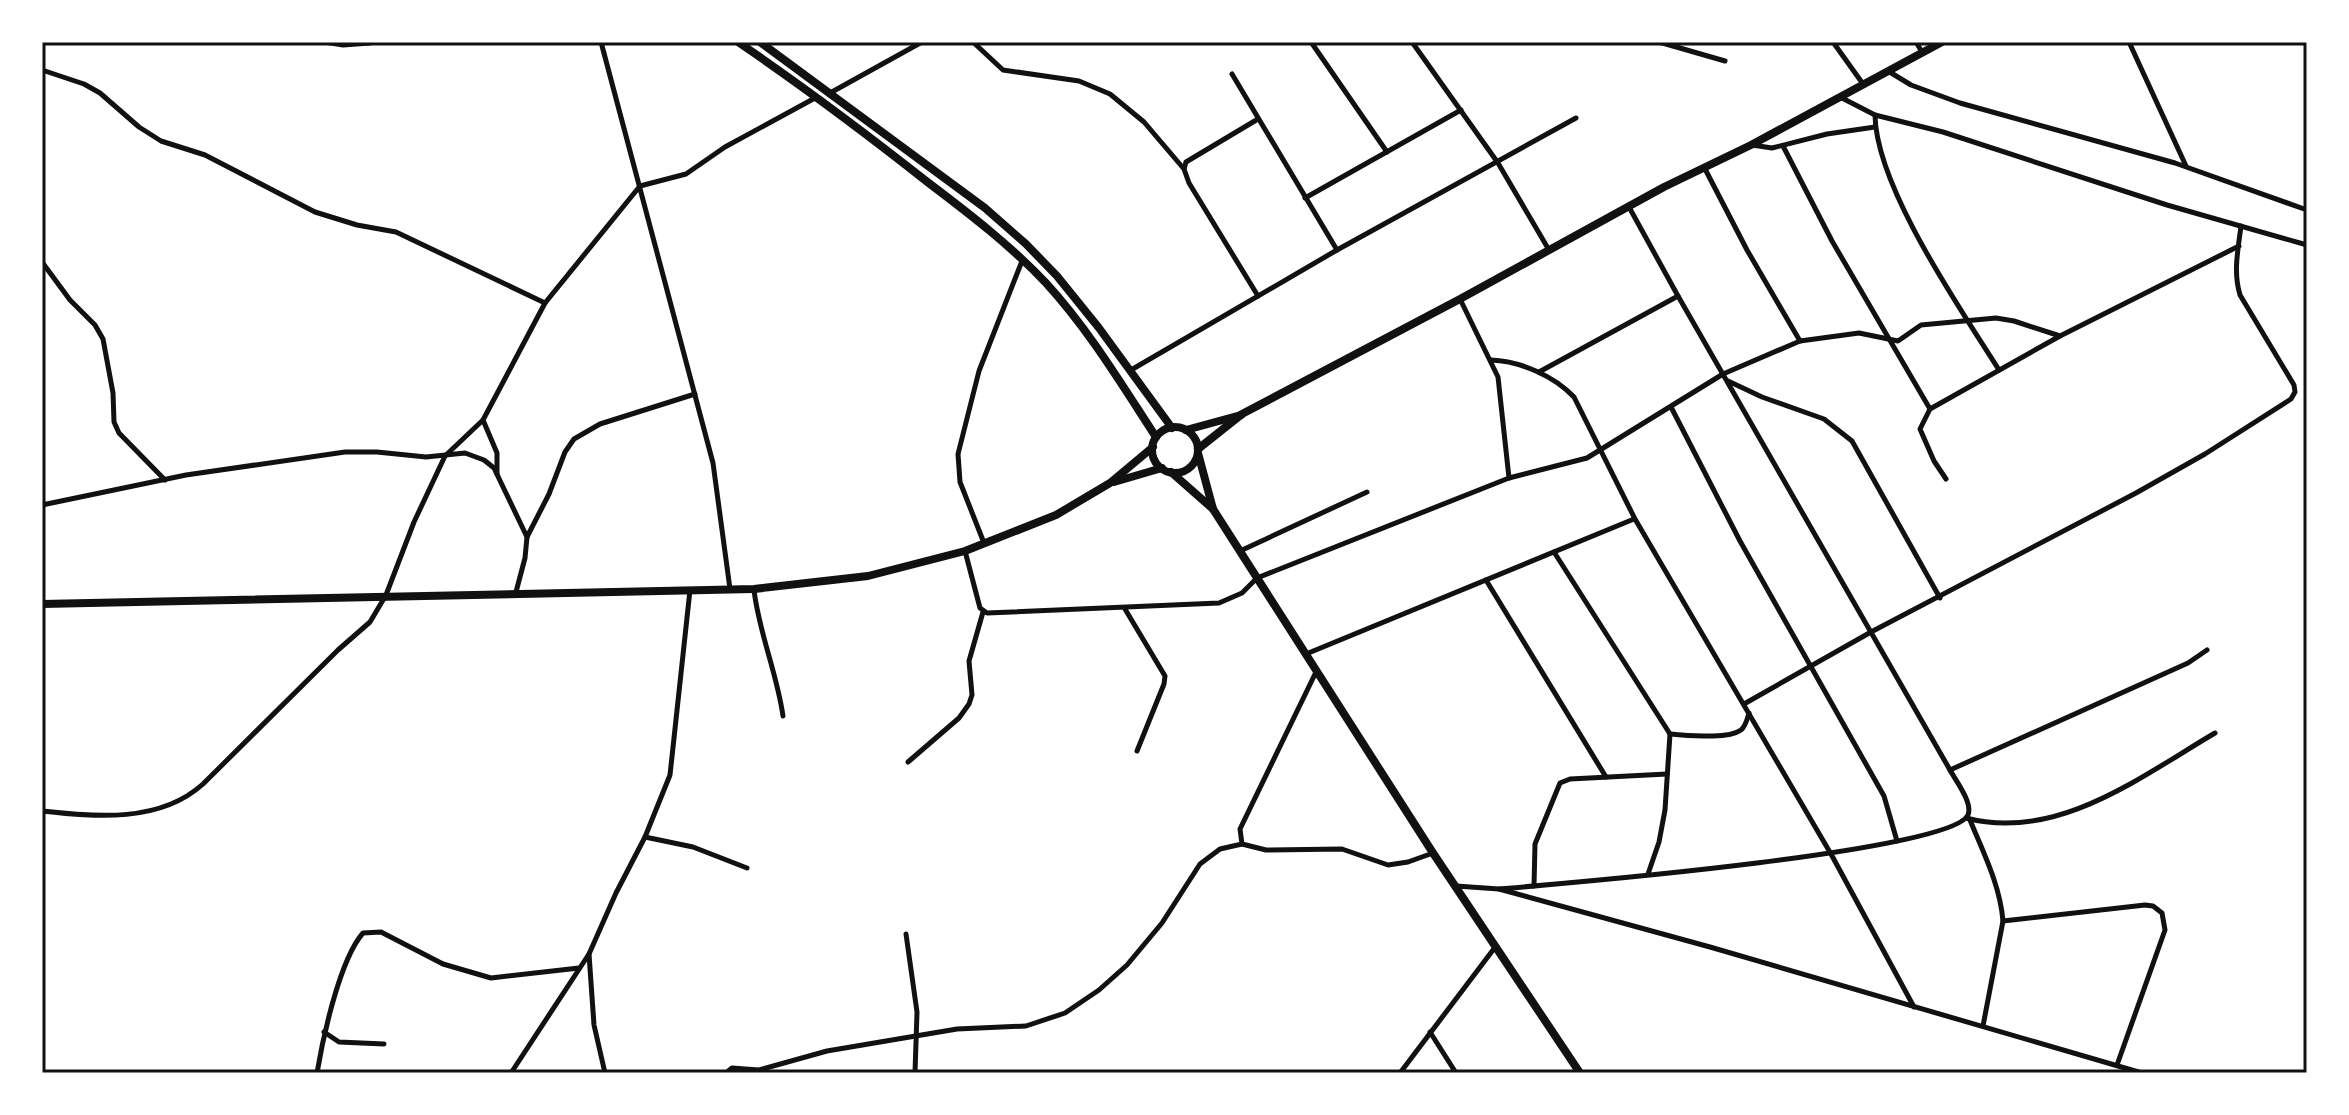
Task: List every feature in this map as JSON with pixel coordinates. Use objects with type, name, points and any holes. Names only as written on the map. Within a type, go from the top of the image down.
[{"type":"main road","points":[[738,42],[816,97],[997,236],[1023,260],[1089,335],[1156,437]]},
{"type":"main road","points":[[760,42],[1006,226],[1057,276],[1172,428]]},
{"type":"main road","points":[[1580,1073],[1433,853],[1213,509],[1154,458],[1156,437],[1172,428],[1186,430],[1242,414],[1942,42]]},
{"type":"main road","points":[[1110,483],[1166,470],[1188,469],[1198,451],[1242,414]]},
{"type":"main road","points":[[1186,430],[1194,437],[1213,509]]},
{"type":"main road","points":[[42,604],[754,589],[868,576],[965,551],[1056,515],[1110,483],[1153,447]]},
{"type":"street","points":[[325,42],[343,45],[370,43]]},
{"type":"street","points":[[601,42],[713,463],[730,589]]},
{"type":"street","points":[[830,93],[922,42]]},
{"type":"street","points":[[973,42],[1003,70],[1079,81],[1110,94],[1144,122],[1184,169],[1189,183],[1258,296]]},
{"type":"street","points":[[1311,42],[1387,152]]},
{"type":"street","points":[[1412,42],[1498,163],[1550,251]]},
{"type":"street","points":[[1659,42],[1725,61]]},
{"type":"street","points":[[1833,42],[1863,84]]},
{"type":"street","points":[[1916,42],[1922,52]]},
{"type":"street","points":[[2129,42],[2186,167]]},
{"type":"street","points":[[42,70],[84,84],[100,93],[139,127],[161,141],[205,155],[315,212],[357,225],[396,232],[545,303]]},
{"type":"street","points":[[1887,71],[1911,85],[1960,103],[2186,167],[2307,210]]},
{"type":"street","points":[[1232,74],[1337,250]]},
{"type":"street","points":[[1839,96],[1875,115],[1943,132],[2124,192],[2307,245]]},
{"type":"street","points":[[42,811],[114,817],[185,799],[232,757],[370,622],[386,595],[414,522],[445,456],[483,420],[545,303],[640,186],[686,174],[725,147],[816,97]]},
{"type":"street","points":[[1305,198],[1461,110]]},
{"type":"street","points":[[1875,115],[1875,127],[1892,183],[1906,214],[1999,370]]},
{"type":"street","points":[[1131,370],[1337,250],[1576,118]]},
{"type":"street","points":[[1184,169],[1186,162],[1258,119]]},
{"type":"street","points":[[1751,145],[1764,149],[1827,134],[1875,127]]},
{"type":"street","points":[[1783,146],[1887,339],[1930,409]]},
{"type":"street","points":[[1704,167],[1747,250],[1800,341]]},
{"type":"street","points":[[1629,207],[1967,804],[1968,819],[1998,890],[2003,921],[1983,1026]]},
{"type":"street","points":[[1744,704],[1871,632],[2165,477],[2291,399],[2295,392],[2294,385],[2240,295],[2236,281],[2241,226]]},
{"type":"street","points":[[1946,479],[1920,429],[1930,409],[2060,336],[2239,246]]},
{"type":"street","points":[[985,544],[960,482],[958,454],[979,371],[1023,260]]},
{"type":"street","points":[[42,262],[70,300],[95,325],[103,339],[113,393],[114,422],[119,433],[165,480]]},
{"type":"street","points":[[1538,372],[1678,296]]},
{"type":"street","points":[[1460,299],[1491,360],[1501,389],[1509,478]]},
{"type":"street","points":[[983,612],[1125,609],[1219,603],[1242,593],[1257,578],[1509,478],[1571,464],[1723,374],[1800,341],[1859,333],[1898,341],[1921,325],[2005,319],[2060,336]]},
{"type":"street","points":[[1491,360],[1501,360],[1538,372],[1564,387],[1574,397],[1635,519],[1831,854],[1914,1007]]},
{"type":"street","points":[[1728,381],[1824,419],[1852,441],[1940,598]]},
{"type":"street","points":[[516,592],[527,537],[549,494],[565,452],[574,439],[600,424],[695,394]]},
{"type":"street","points":[[1671,407],[1740,541],[1884,796],[1897,841]]},
{"type":"street","points":[[483,420],[497,453],[497,475]]},
{"type":"street","points":[[42,505],[165,480],[345,452],[445,456],[465,453],[484,460],[497,475],[527,537]]},
{"type":"street","points":[[1240,551],[1367,492]]},
{"type":"street","points":[[1306,654],[1635,519]]},
{"type":"street","points":[[908,762],[959,718],[972,695],[969,661],[983,612],[965,551]]},
{"type":"street","points":[[1554,552],[1670,734],[1659,842],[1648,875]]},
{"type":"street","points":[[1486,580],[1606,777]]},
{"type":"street","points":[[511,1073],[589,954],[645,837],[670,775],[690,589]]},
{"type":"street","points":[[754,589],[783,716]]},
{"type":"street","points":[[1125,609],[1165,676],[1137,751]]},
{"type":"street","points":[[1950,770],[2188,663],[2207,650]]},
{"type":"street","points":[[1242,844],[1240,829],[1317,670]]},
{"type":"street","points":[[1670,734],[1724,735],[1737,732],[1746,724],[1749,712]]},
{"type":"street","points":[[1456,886],[1499,889],[1831,854],[1897,841],[1968,819],[2006,825],[2063,815],[2108,795],[2215,733]]},
{"type":"street","points":[[1534,886],[1535,844],[1560,783],[1570,779],[1667,774]]},
{"type":"street","points":[[645,837],[693,847],[747,868]]},
{"type":"street","points":[[726,1073],[732,1068],[759,1070],[827,1051],[957,1029],[1026,1026],[1065,1013],[1099,990],[1127,965],[1162,923],[1200,864],[1220,849],[1242,844],[1266,850],[1342,849],[1388,865],[1433,853]]},
{"type":"street","points":[[1499,889],[2142,1073]]},
{"type":"street","points":[[2003,921],[2145,905],[2153,906],[2162,913],[2165,930],[2117,1065]]},
{"type":"street","points":[[317,1073],[324,1032],[346,959],[363,933],[381,932],[431,959],[491,978],[579,968]]},
{"type":"street","points":[[906,934],[917,1012],[915,1073]]},
{"type":"street","points":[[1400,1073],[1497,946]]},
{"type":"street","points":[[589,954],[593,1013],[605,1073]]},
{"type":"street","points":[[324,1032],[339,1042],[384,1044]]},
{"type":"street","points":[[1430,1032],[1456,1073]]}]
